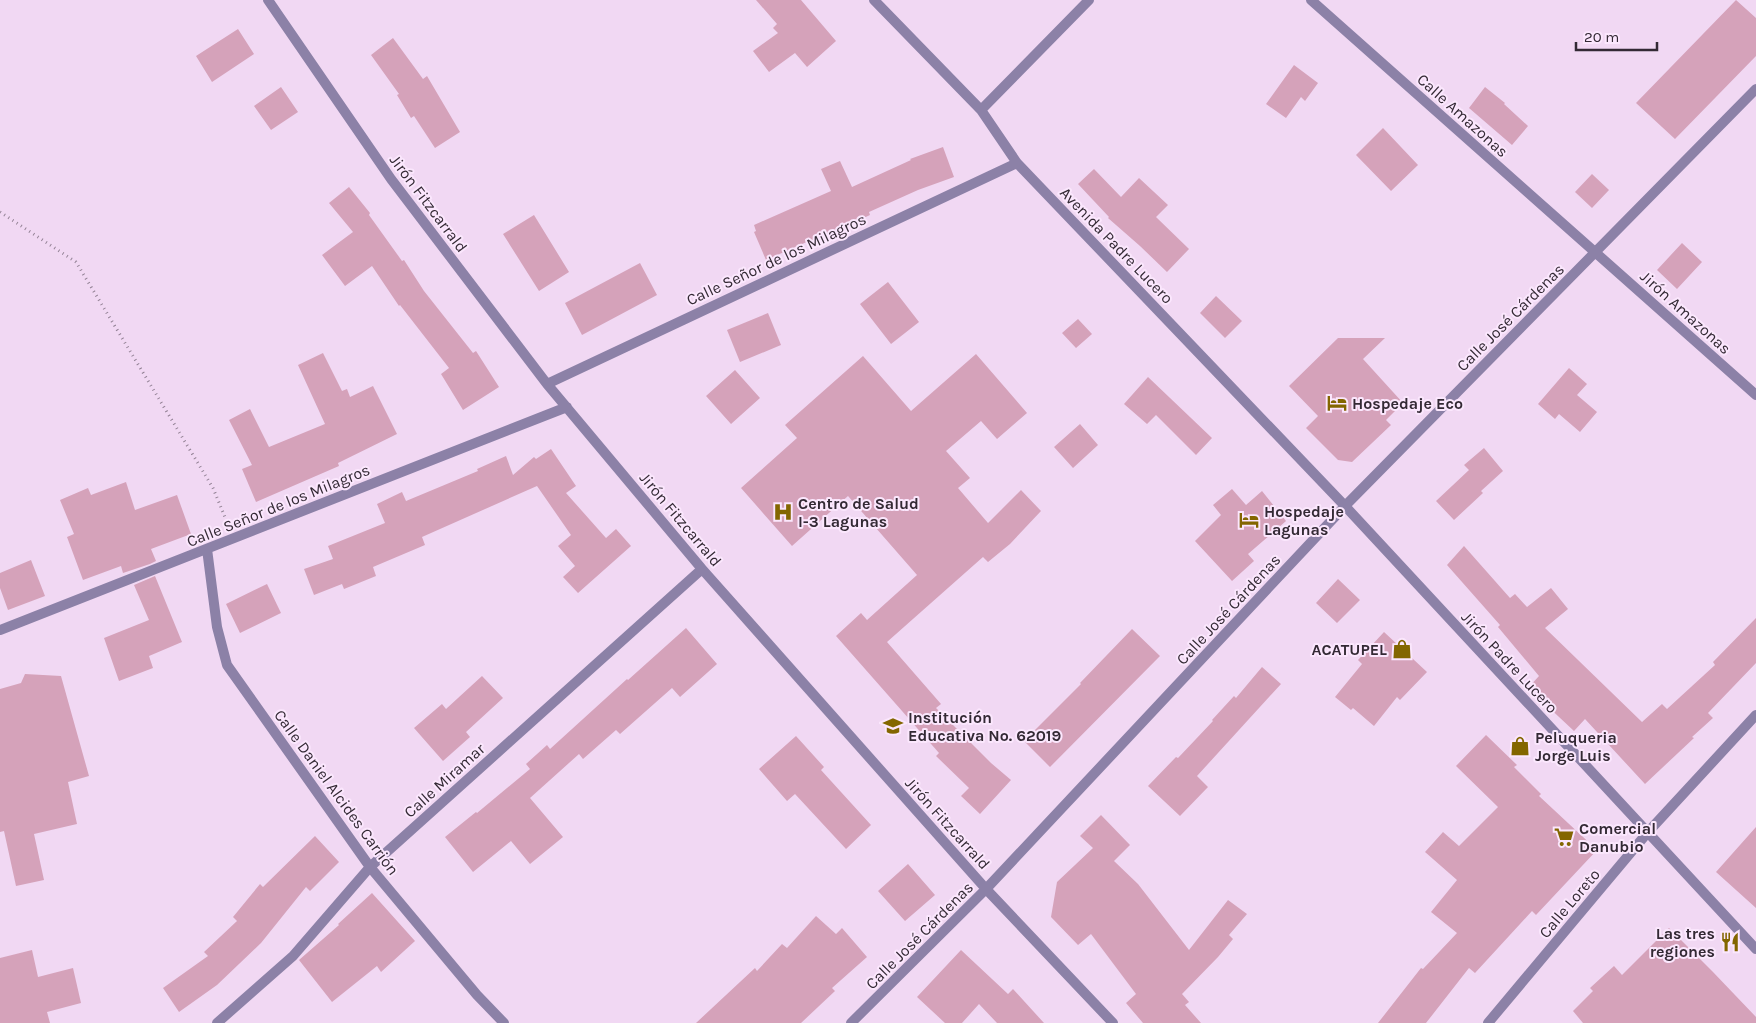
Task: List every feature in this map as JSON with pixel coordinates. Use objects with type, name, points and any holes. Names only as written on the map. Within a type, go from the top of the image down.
[{"type":"street","name":"Jirón Fitzcarrald","points":[[268,0],[391,179],[547,384],[702,569],[986,889],[1113,1023]]},
{"type":"street","name":"Avenida Padre Lucero","points":[[874,0],[981,110],[1017,163],[1345,506]]},
{"type":"street","points":[[981,110],[1089,0]]},
{"type":"street","name":"Calle Amazonas","points":[[1311,0],[1595,252]]},
{"type":"street","name":"Calle José Cárdenas","points":[[851,1023],[986,889],[1345,506],[1756,89]]},
{"type":"street","name":"Calle Señor de los Milagros","points":[[547,384],[1017,163]]},
{"type":"street","name":"Jirón Amazonas","points":[[1595,252],[1756,395]]},
{"type":"street","name":"Calle Señor de los Milagros","points":[[0,630],[567,407]]},
{"type":"street","name":"Jirón Padre Lucero","points":[[1345,506],[1756,949]]},
{"type":"street","name":"Calle Daniel Alcides Carrión","points":[[207,549],[217,627],[227,665],[370,867],[504,1023]]},
{"type":"street","name":"Calle Miramar","points":[[217,1023],[293,956],[370,867],[702,569]]},
{"type":"street","name":"Calle Loreto","points":[[1488,1023],[1648,832],[1756,716]]},
{"type":"path","points":[[0,212],[76,262],[213,488],[234,538]]},
{"type":"building","points":[[756,0],[801,0],[836,41],[807,67],[795,53],[769,72],[753,51],[778,33],[773,28],[777,24]]},
{"type":"building","points":[[1736,0],[1756,18],[1756,56],[1675,139],[1636,103]]},
{"type":"building","points":[[238,29],[254,54],[212,82],[196,56]]},
{"type":"building","points":[[393,38],[423,79],[427,76],[460,132],[435,148],[414,116],[411,118],[397,95],[399,94],[371,55]]},
{"type":"building","points":[[1294,65],[1318,83],[1305,101],[1301,97],[1286,118],[1266,104]]},
{"type":"building","points":[[281,87],[298,112],[271,130],[254,106]]},
{"type":"building","points":[[1485,87],[1505,103],[1528,126],[1512,145],[1469,108]]},
{"type":"building","points":[[1383,128],[1418,165],[1391,191],[1356,155]]},
{"type":"building","points":[[943,147],[954,177],[918,190],[869,212],[870,215],[810,243],[809,241],[766,260],[754,232],[756,231],[754,225],[831,191],[821,169],[840,161],[852,187],[910,159]]},
{"type":"building","points":[[1094,169],[1121,197],[1139,178],[1168,205],[1156,217],[1189,249],[1167,272],[1108,218],[1078,184]]},
{"type":"building","points":[[1592,174],[1609,190],[1592,208],[1575,192]]},
{"type":"building","points":[[349,187],[370,213],[369,215],[402,261],[404,260],[424,291],[473,353],[476,351],[499,387],[463,410],[441,374],[449,368],[399,306],[372,266],[345,286],[322,255],[353,232],[329,203]]},
{"type":"building","points":[[534,215],[569,272],[539,291],[503,234]]},
{"type":"building","points":[[1682,243],[1702,262],[1677,289],[1657,270]]},
{"type":"building","points":[[640,263],[657,295],[582,335],[565,303]]},
{"type":"building","points":[[888,282],[919,322],[891,344],[860,304]]},
{"type":"building","points":[[1216,296],[1242,321],[1225,338],[1200,313]]},
{"type":"building","points":[[768,313],[781,345],[740,362],[727,330]]},
{"type":"building","points":[[1078,319],[1092,334],[1076,348],[1062,333]]},
{"type":"building","points":[[1338,338],[1385,338],[1363,359],[1403,403],[1386,420],[1391,425],[1352,462],[1338,460],[1306,428],[1318,416],[1289,386]]},
{"type":"building","points":[[323,353],[342,391],[347,389],[350,397],[373,386],[397,434],[338,463],[339,466],[256,502],[242,469],[252,465],[229,420],[250,409],[269,447],[325,424],[298,365]]},
{"type":"building","points":[[976,354],[1027,413],[997,439],[981,421],[946,451],[970,478],[958,488],[988,523],[1021,490],[1041,511],[1010,544],[988,562],[983,557],[887,642],[941,704],[936,708],[991,763],[1011,780],[980,814],[961,796],[969,788],[936,756],[939,753],[836,636],[861,613],[867,620],[917,575],[848,496],[792,546],[741,488],[797,438],[785,425],[863,356],[911,411]]},
{"type":"building","points":[[1569,368],[1587,384],[1577,395],[1597,412],[1580,432],[1559,414],[1555,419],[1538,404]]},
{"type":"building","points":[[735,370],[760,398],[731,424],[706,396]]},
{"type":"building","points":[[1148,377],[1212,438],[1196,455],[1156,415],[1147,424],[1124,404]]},
{"type":"building","points":[[1080,424],[1098,445],[1073,468],[1054,447]]},
{"type":"building","points":[[1484,448],[1503,471],[1454,520],[1436,501],[1469,470],[1464,465]]},
{"type":"building","points":[[551,449],[576,486],[566,493],[606,538],[616,529],[631,546],[578,593],[563,577],[575,566],[558,546],[571,535],[537,486],[422,537],[425,545],[373,567],[376,576],[344,589],[342,584],[314,595],[304,569],[333,559],[328,546],[385,523],[377,504],[402,492],[406,501],[478,471],[477,469],[506,456],[513,475],[534,457],[536,459]]},
{"type":"building","points":[[126,482],[135,510],[177,495],[191,534],[151,549],[156,561],[150,564],[123,573],[121,566],[83,580],[67,537],[74,534],[60,500],[88,488],[91,495]]},
{"type":"building","points":[[1232,489],[1246,505],[1262,491],[1286,521],[1248,554],[1254,561],[1232,581],[1195,541],[1221,515],[1213,505]]},
{"type":"building","points":[[1464,546],[1510,598],[1515,594],[1527,607],[1551,588],[1568,609],[1545,628],[1642,722],[1662,704],[1667,709],[1715,665],[1713,662],[1756,618],[1756,663],[1708,713],[1713,718],[1645,784],[1585,719],[1574,731],[1528,688],[1539,676],[1498,627],[1500,625],[1447,565]]},
{"type":"building","points":[[31,560],[45,596],[8,610],[0,588],[0,573]]},
{"type":"building","points":[[155,576],[182,642],[149,656],[153,668],[119,681],[104,638],[149,620],[134,585]]},
{"type":"building","points":[[1338,579],[1360,600],[1337,623],[1316,603]]},
{"type":"building","points":[[267,584],[281,613],[240,633],[226,604]]},
{"type":"building","points":[[686,628],[717,664],[680,697],[672,688],[620,734],[616,730],[583,759],[579,754],[530,798],[563,837],[530,864],[511,841],[473,872],[445,837],[530,769],[526,764],[547,745],[550,749]]},
{"type":"building","points":[[1132,629],[1160,656],[1050,767],[1024,741]]},
{"type":"building","points":[[1384,632],[1427,672],[1400,700],[1397,697],[1374,726],[1353,708],[1351,710],[1335,697],[1362,664],[1358,660]]},
{"type":"building","points":[[1262,667],[1281,684],[1197,776],[1208,787],[1180,816],[1148,786],[1176,757],[1178,758],[1234,696],[1236,698]]},
{"type":"building","points":[[25,674],[61,676],[89,776],[68,782],[77,824],[34,834],[44,880],[16,886],[4,831],[0,832],[0,689],[21,683]]},
{"type":"building","points":[[482,676],[503,698],[466,732],[470,737],[443,761],[414,728],[442,704],[446,709]]},
{"type":"building","points":[[1486,735],[1517,765],[1514,767],[1541,794],[1539,796],[1597,850],[1536,915],[1532,911],[1475,973],[1469,968],[1426,1023],[1378,1023],[1421,968],[1423,969],[1457,933],[1431,912],[1457,880],[1425,852],[1443,832],[1459,846],[1498,807],[1456,766]]},
{"type":"building","points":[[796,736],[824,767],[821,770],[871,825],[846,849],[795,794],[787,801],[759,769]]},
{"type":"building","points":[[1101,815],[1130,845],[1114,861],[1138,884],[1189,950],[1228,900],[1247,914],[1229,935],[1233,939],[1182,994],[1189,1002],[1185,1005],[1201,1023],[1143,1023],[1126,1003],[1136,994],[1091,934],[1078,945],[1051,917],[1057,882],[1093,848],[1080,836]]},
{"type":"building","points":[[1756,827],[1756,908],[1716,872]]},
{"type":"building","points":[[315,836],[339,862],[310,891],[306,887],[261,943],[217,985],[179,1012],[163,988],[208,956],[204,952],[237,921],[233,917],[260,884],[263,887]]},
{"type":"building","points":[[908,864],[935,895],[905,921],[878,891]]},
{"type":"building","points":[[372,893],[415,941],[381,972],[377,966],[332,1002],[299,960]]},
{"type":"building","points":[[816,916],[836,934],[842,928],[867,957],[832,988],[835,991],[801,1023],[696,1023],[755,968],[757,971],[782,944],[787,948]]},
{"type":"building","points":[[1669,928],[1756,1017],[1756,1023],[1583,1023],[1573,1011],[1593,991],[1590,988],[1614,966],[1622,975]]},
{"type":"building","points":[[32,950],[38,977],[73,968],[81,1003],[47,1012],[50,1023],[0,1023],[0,958]]},
{"type":"building","points":[[961,950],[1008,994],[1013,989],[1044,1023],[997,1023],[979,1004],[962,1023],[945,1023],[917,997]]},
{"type":"place","name":"Hospedaje Eco","points":[[1337,403]]},
{"type":"place","name":"Centro de Salud I-3 Lagunas","points":[[783,512]]},
{"type":"place","name":"Hospedaje Lagunas","points":[[1249,520]]},
{"type":"place","name":"ACATUPEL","points":[[1402,649]]},
{"type":"place","name":"Institución Educativa No. 62019","points":[[893,726]]},
{"type":"place","name":"Peluqueria Jorge Luis","points":[[1520,746]]},
{"type":"place","name":"Comercial Danubio","points":[[1564,837]]},
{"type":"place","name":"Las tres regiones","points":[[1730,942]]}]
